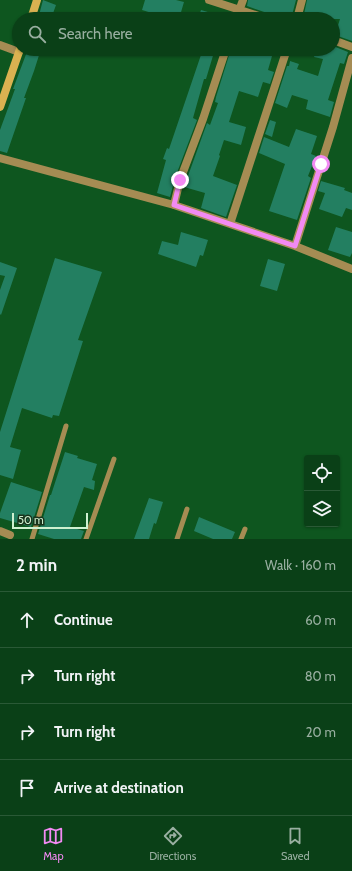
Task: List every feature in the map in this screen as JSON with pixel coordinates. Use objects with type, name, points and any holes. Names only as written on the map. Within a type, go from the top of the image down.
[{"type":"street","points":[[33,12],[37,0]]},
{"type":"street","points":[[209,0],[248,12]]},
{"type":"street","points":[[239,12],[243,0]]},
{"type":"street","points":[[299,12],[302,0]]},
{"type":"street","points":[[340,43],[352,47]]},
{"type":"street","points":[[0,45],[12,48]]},
{"type":"street","points":[[0,107],[18,56]]},
{"type":"street","points":[[174,205],[180,180],[224,56]]},
{"type":"street","points":[[230,224],[285,56]]},
{"type":"street","points":[[295,246],[333,127],[352,58]]},
{"type":"street","points":[[0,158],[174,205],[295,246],[352,269]]},
{"type":"street","points":[[0,531],[10,535]]},
{"type":"lane","points":[[32,539],[66,426]]},
{"type":"lane","points":[[86,539],[114,459]]},
{"type":"lane","points":[[177,539],[187,509]]},
{"type":"lane","points":[[241,539],[245,529]]},
{"type":"building","points":[[43,0],[56,5],[54,12],[40,12]]},
{"type":"building","points":[[145,0],[176,0],[184,2],[181,12],[149,12],[142,10]]},
{"type":"building","points":[[248,0],[296,0],[293,12],[264,12],[247,6]]},
{"type":"building","points":[[307,0],[352,0],[352,41],[340,37],[340,12],[304,12]]},
{"type":"building","points":[[340,49],[348,52],[344,64],[340,63],[328,100],[334,102],[330,117],[306,109],[308,100],[292,95],[287,108],[275,103],[290,61],[299,64],[297,69],[318,76],[323,59],[314,57],[340,56]]},
{"type":"building","points":[[25,56],[39,56],[7,153],[0,151],[0,130],[15,89],[13,89]]},
{"type":"building","points":[[201,56],[213,56],[206,79],[204,79],[193,118],[197,120],[175,178],[170,197],[157,193],[166,160],[163,159],[167,148],[169,149]]},
{"type":"building","points":[[229,56],[272,56],[268,70],[274,72],[270,84],[263,82],[258,97],[239,91],[229,122],[246,127],[241,145],[224,140],[213,176],[237,185],[226,217],[201,208],[205,193],[184,187],[207,123],[210,125],[218,103],[215,102]]},
{"type":"building","points":[[270,120],[276,122],[272,137],[265,134]]},
{"type":"building","points":[[296,129],[317,136],[311,154],[316,156],[308,176],[311,178],[297,220],[269,211],[285,164],[259,153],[264,137],[289,147]]},
{"type":"building","points":[[321,181],[345,188],[344,190],[352,193],[352,210],[346,208],[342,217],[319,209],[325,193],[318,191]]},
{"type":"building","points":[[336,227],[352,232],[352,253],[350,257],[328,250]]},
{"type":"building","points":[[181,232],[208,240],[203,256],[200,255],[196,267],[158,254],[162,241],[178,245]]},
{"type":"building","points":[[55,258],[102,272],[78,340],[83,341],[59,416],[53,415],[52,418],[22,408],[10,447],[21,450],[13,479],[0,475],[0,432]]},
{"type":"building","points":[[268,259],[285,264],[277,291],[260,286]]},
{"type":"building","points":[[0,262],[17,268],[1,315],[0,290],[5,276],[0,275]]},
{"type":"building","points":[[65,452],[78,456],[77,458],[97,464],[92,480],[95,481],[94,490],[84,487],[70,527],[84,531],[81,539],[54,539],[38,534]]},
{"type":"building","points":[[11,482],[42,492],[31,527],[0,518],[0,513]]},
{"type":"building","points":[[149,498],[163,502],[156,524],[154,523],[149,539],[134,539]]},
{"type":"building","points":[[199,517],[235,532],[232,539],[213,539],[194,531]]},
{"type":"route","points":[[180,180],[174,205],[295,246],[321,164]]}]
